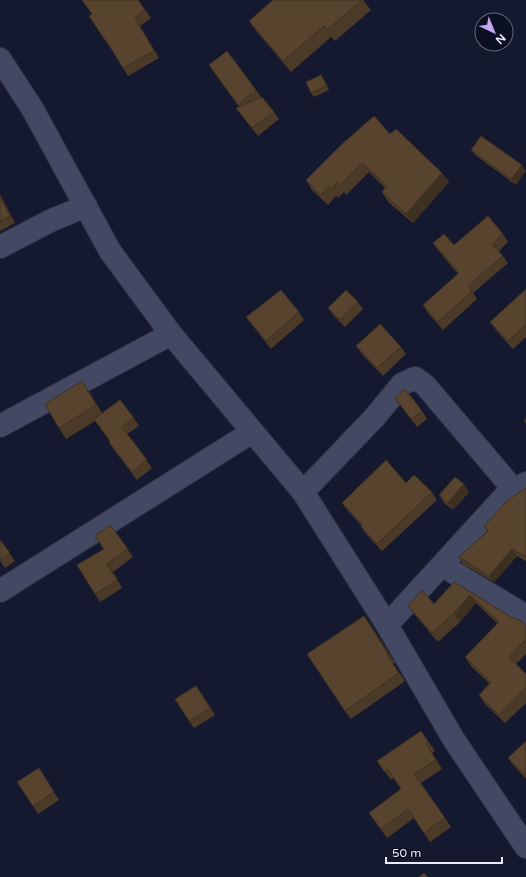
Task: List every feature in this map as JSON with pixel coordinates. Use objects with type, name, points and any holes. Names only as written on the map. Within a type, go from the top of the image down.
[{"type":"street","points":[[0,59],[32,108],[110,251],[171,334],[303,492],[387,625],[454,740],[524,842]]},
{"type":"street","points":[[0,248],[52,220],[86,206]]},
{"type":"street","points":[[0,426],[171,334]]},
{"type":"street","points":[[303,492],[374,418],[402,384],[415,378],[425,385],[520,486],[504,497],[443,566],[387,625]]},
{"type":"street","points":[[0,591],[252,432]]},
{"type":"street","points":[[443,566],[526,616]]},
{"type":"building","points":[[82,0],[138,0],[145,10],[135,18],[154,51],[123,68],[89,16],[92,14]]},
{"type":"building","points":[[273,0],[362,0],[327,30],[324,26],[283,61],[249,21]]},
{"type":"building","points":[[227,51],[256,90],[238,105],[209,65]]},
{"type":"building","points":[[321,75],[327,86],[311,93],[306,82]]},
{"type":"building","points":[[262,97],[274,112],[252,128],[236,108]]},
{"type":"building","points":[[374,116],[390,134],[396,129],[442,173],[406,214],[382,192],[387,186],[362,163],[340,185],[337,183],[331,189],[329,187],[321,195],[306,180],[340,146]]},
{"type":"building","points":[[481,136],[522,165],[511,179],[471,150]]},
{"type":"building","points":[[0,197],[10,216],[0,221]]},
{"type":"building","points":[[488,216],[503,234],[492,245],[503,256],[468,286],[472,291],[438,322],[423,305],[459,273],[433,243],[444,234],[454,245]]},
{"type":"building","points":[[526,289],[526,325],[508,341],[490,322]]},
{"type":"building","points":[[281,290],[299,312],[266,341],[246,317]]},
{"type":"building","points":[[346,290],[358,302],[340,320],[328,308]]},
{"type":"building","points":[[380,324],[401,347],[377,368],[356,346]]},
{"type":"building","points":[[82,381],[96,405],[59,428],[45,404]]},
{"type":"building","points":[[405,389],[422,411],[411,419],[395,398]]},
{"type":"building","points":[[120,400],[134,418],[122,427],[147,460],[132,472],[109,442],[110,441],[94,419]]},
{"type":"building","points":[[386,460],[406,483],[414,475],[432,492],[377,544],[361,527],[363,525],[342,503]]},
{"type":"building","points":[[455,477],[464,484],[448,503],[439,495]]},
{"type":"building","points":[[526,488],[526,557],[512,549],[489,576],[459,557],[488,531],[484,526],[508,500]]},
{"type":"building","points":[[110,525],[128,549],[107,564],[117,580],[95,594],[77,565],[104,549],[95,536]]},
{"type":"building","points":[[0,540],[10,553],[0,560]]},
{"type":"building","points":[[454,582],[513,618],[520,620],[526,626],[526,639],[509,657],[526,674],[526,688],[499,715],[479,695],[491,682],[465,657],[499,622],[470,595],[454,613],[432,633],[408,606],[422,590],[434,604]]},
{"type":"building","points":[[364,616],[399,673],[345,711],[307,654]]},
{"type":"building","points":[[196,686],[210,708],[189,721],[175,699]]},
{"type":"building","points":[[421,731],[428,742],[426,744],[436,760],[414,774],[445,818],[424,833],[408,809],[381,829],[369,813],[401,789],[388,769],[384,771],[377,761]]},
{"type":"building","points":[[526,741],[526,772],[524,774],[508,758]]},
{"type":"building","points":[[39,768],[54,792],[33,806],[17,782]]},
{"type":"building","points":[[424,873],[428,877],[419,877]]}]
